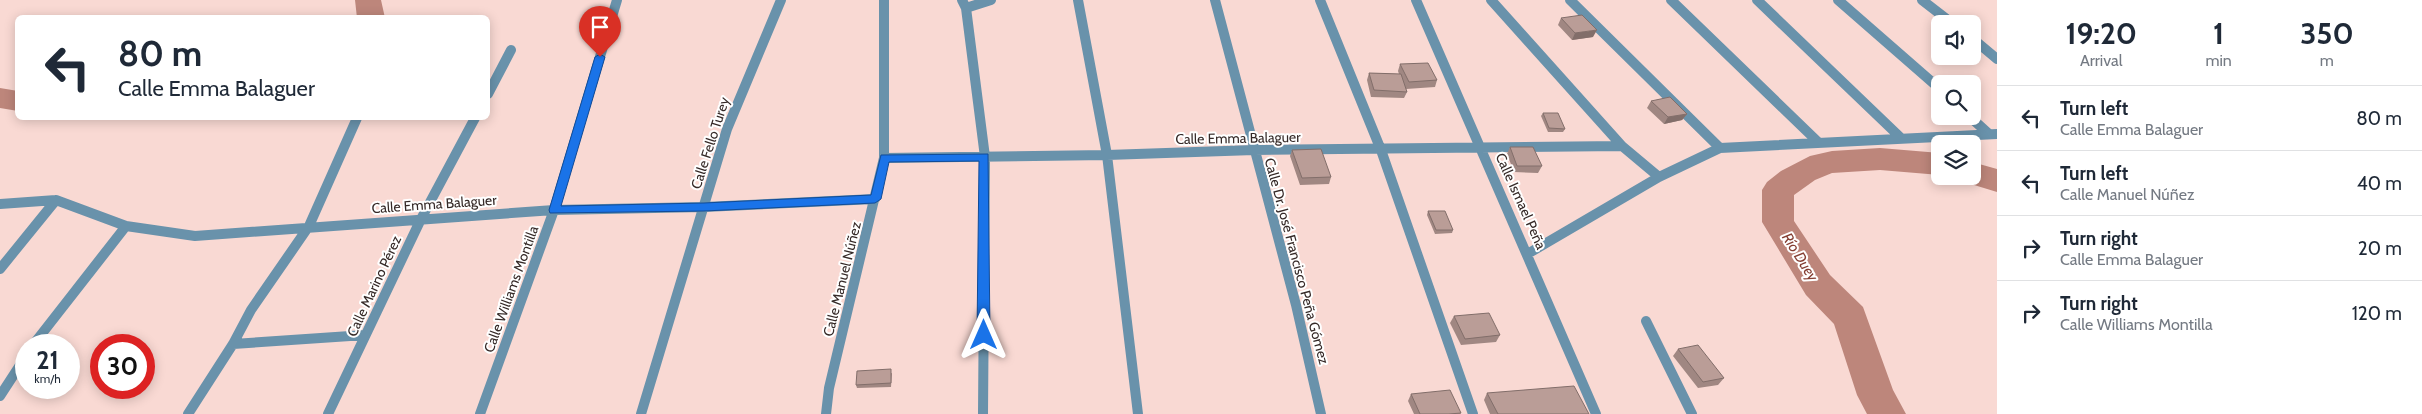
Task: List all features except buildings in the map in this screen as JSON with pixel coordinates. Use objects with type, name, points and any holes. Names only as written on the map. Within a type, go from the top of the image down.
[{"type":"street","name":"Calle Williams Montilla","points":[[480,414],[554,210],[617,0]]},
{"type":"street","name":"Calle Fello Turey","points":[[641,414],[727,128],[781,0]]},
{"type":"street","name":"Calle Manuel Núñez","points":[[826,414],[829,388],[884,158],[884,0]]},
{"type":"street","points":[[983,414],[984,157],[964,4],[991,0]]},
{"type":"street","points":[[1078,0],[1107,155],[1138,414]]},
{"type":"street","name":"Calle Dr. José Francisco Peña Gómez","points":[[1215,0],[1296,305],[1321,414]]},
{"type":"street","points":[[1320,0],[1381,150],[1473,414]]},
{"type":"street","name":"Calle Ismael Peña","points":[[1416,0],[1528,253],[1596,414]]},
{"type":"street","points":[[1491,0],[1622,146],[1659,177]]},
{"type":"street","points":[[1570,0],[1720,148]]},
{"type":"street","points":[[1671,0],[1817,141]]},
{"type":"street","points":[[1757,0],[1901,138]]},
{"type":"street","points":[[1838,0],[1931,81]]},
{"type":"street","points":[[1922,0],[1941,15]]},
{"type":"street","points":[[1981,46],[1997,59]]},
{"type":"street","points":[[490,90],[511,50]]},
{"type":"street","points":[[188,414],[233,344],[251,310],[309,226],[356,120]]},
{"type":"street","name":"Calle Marino Pérez","points":[[328,414],[421,219],[474,120]]},
{"type":"street","points":[[1981,125],[1993,134]]},
{"type":"street","points":[[1528,253],[1659,177],[1720,148],[1817,141],[1993,134]]},
{"type":"street","name":"Calle Emma Balaguer","points":[[884,158],[1107,155],[1254,150],[1622,146]]},
{"type":"street","name":"Calle Emma Balaguer","points":[[0,204],[56,200],[126,226],[194,236],[309,226],[554,210],[704,207],[875,199]]},
{"type":"street","points":[[0,269],[56,200]]},
{"type":"street","points":[[42,334],[126,226]]},
{"type":"street","points":[[1646,321],[1692,414]]},
{"type":"street","points":[[233,344],[365,336]]},
{"type":"street","points":[[0,396],[15,373]]},
{"type":"waterway","points":[[368,0],[370,15]]},
{"type":"waterway","points":[[0,98],[15,100]]},
{"type":"waterway","name":"Río Duey","points":[[1887,414],[1876,395],[1850,317],[1818,285],[1778,222],[1778,190],[1809,169],[1832,162],[1880,159],[1931,162]]},
{"type":"waterway","name":"Río Duey","points":[[1981,176],[1997,181]]},
{"type":"route","points":[[600,57],[554,210],[704,207],[875,199],[884,158],[984,157],[984,335]]}]
